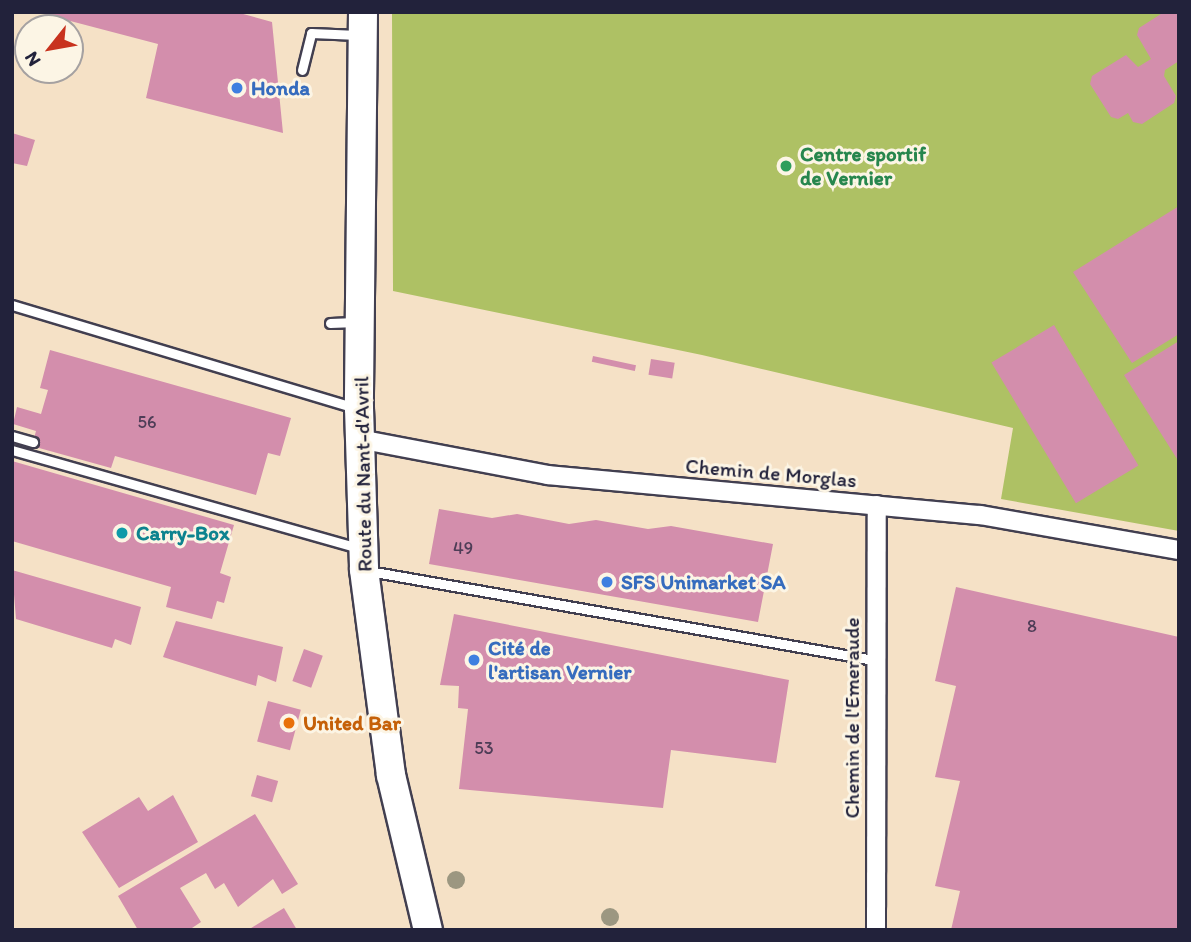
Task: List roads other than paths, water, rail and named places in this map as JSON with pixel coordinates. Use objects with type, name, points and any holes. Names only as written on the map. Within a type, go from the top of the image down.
[{"type":"main road","name":"Route du Nant-d'Avril","points":[[363,24],[359,408],[363,560],[391,775],[428,930]]},
{"type":"street","name":"Chemin de Morglas","points":[[359,439],[548,475],[877,505],[1050,524],[1179,550]]},
{"type":"street","name":"Chemin de l'Emeraude","points":[[876,930],[874,660],[877,505]]},
{"type":"lane","points":[[302,70],[311,33],[363,24]]},
{"type":"lane","points":[[12,305],[359,408]]},
{"type":"lane","points":[[330,323],[361,322]]},
{"type":"lane","points":[[12,436],[33,442]]},
{"type":"lane","points":[[12,450],[363,560],[874,660]]},
{"type":"place","name":"Honda","points":[[237,88]]},
{"type":"place","name":"Centre sportif de Vernier","points":[[786,166]]},
{"type":"place","name":"Carry-Box","points":[[122,533]]},
{"type":"place","name":"SFS Unimarket SA","points":[[607,582]]},
{"type":"place","name":"Cité de l'artisan Vernier","points":[[474,660]]},
{"type":"place","name":"United Bar","points":[[289,723]]}]
